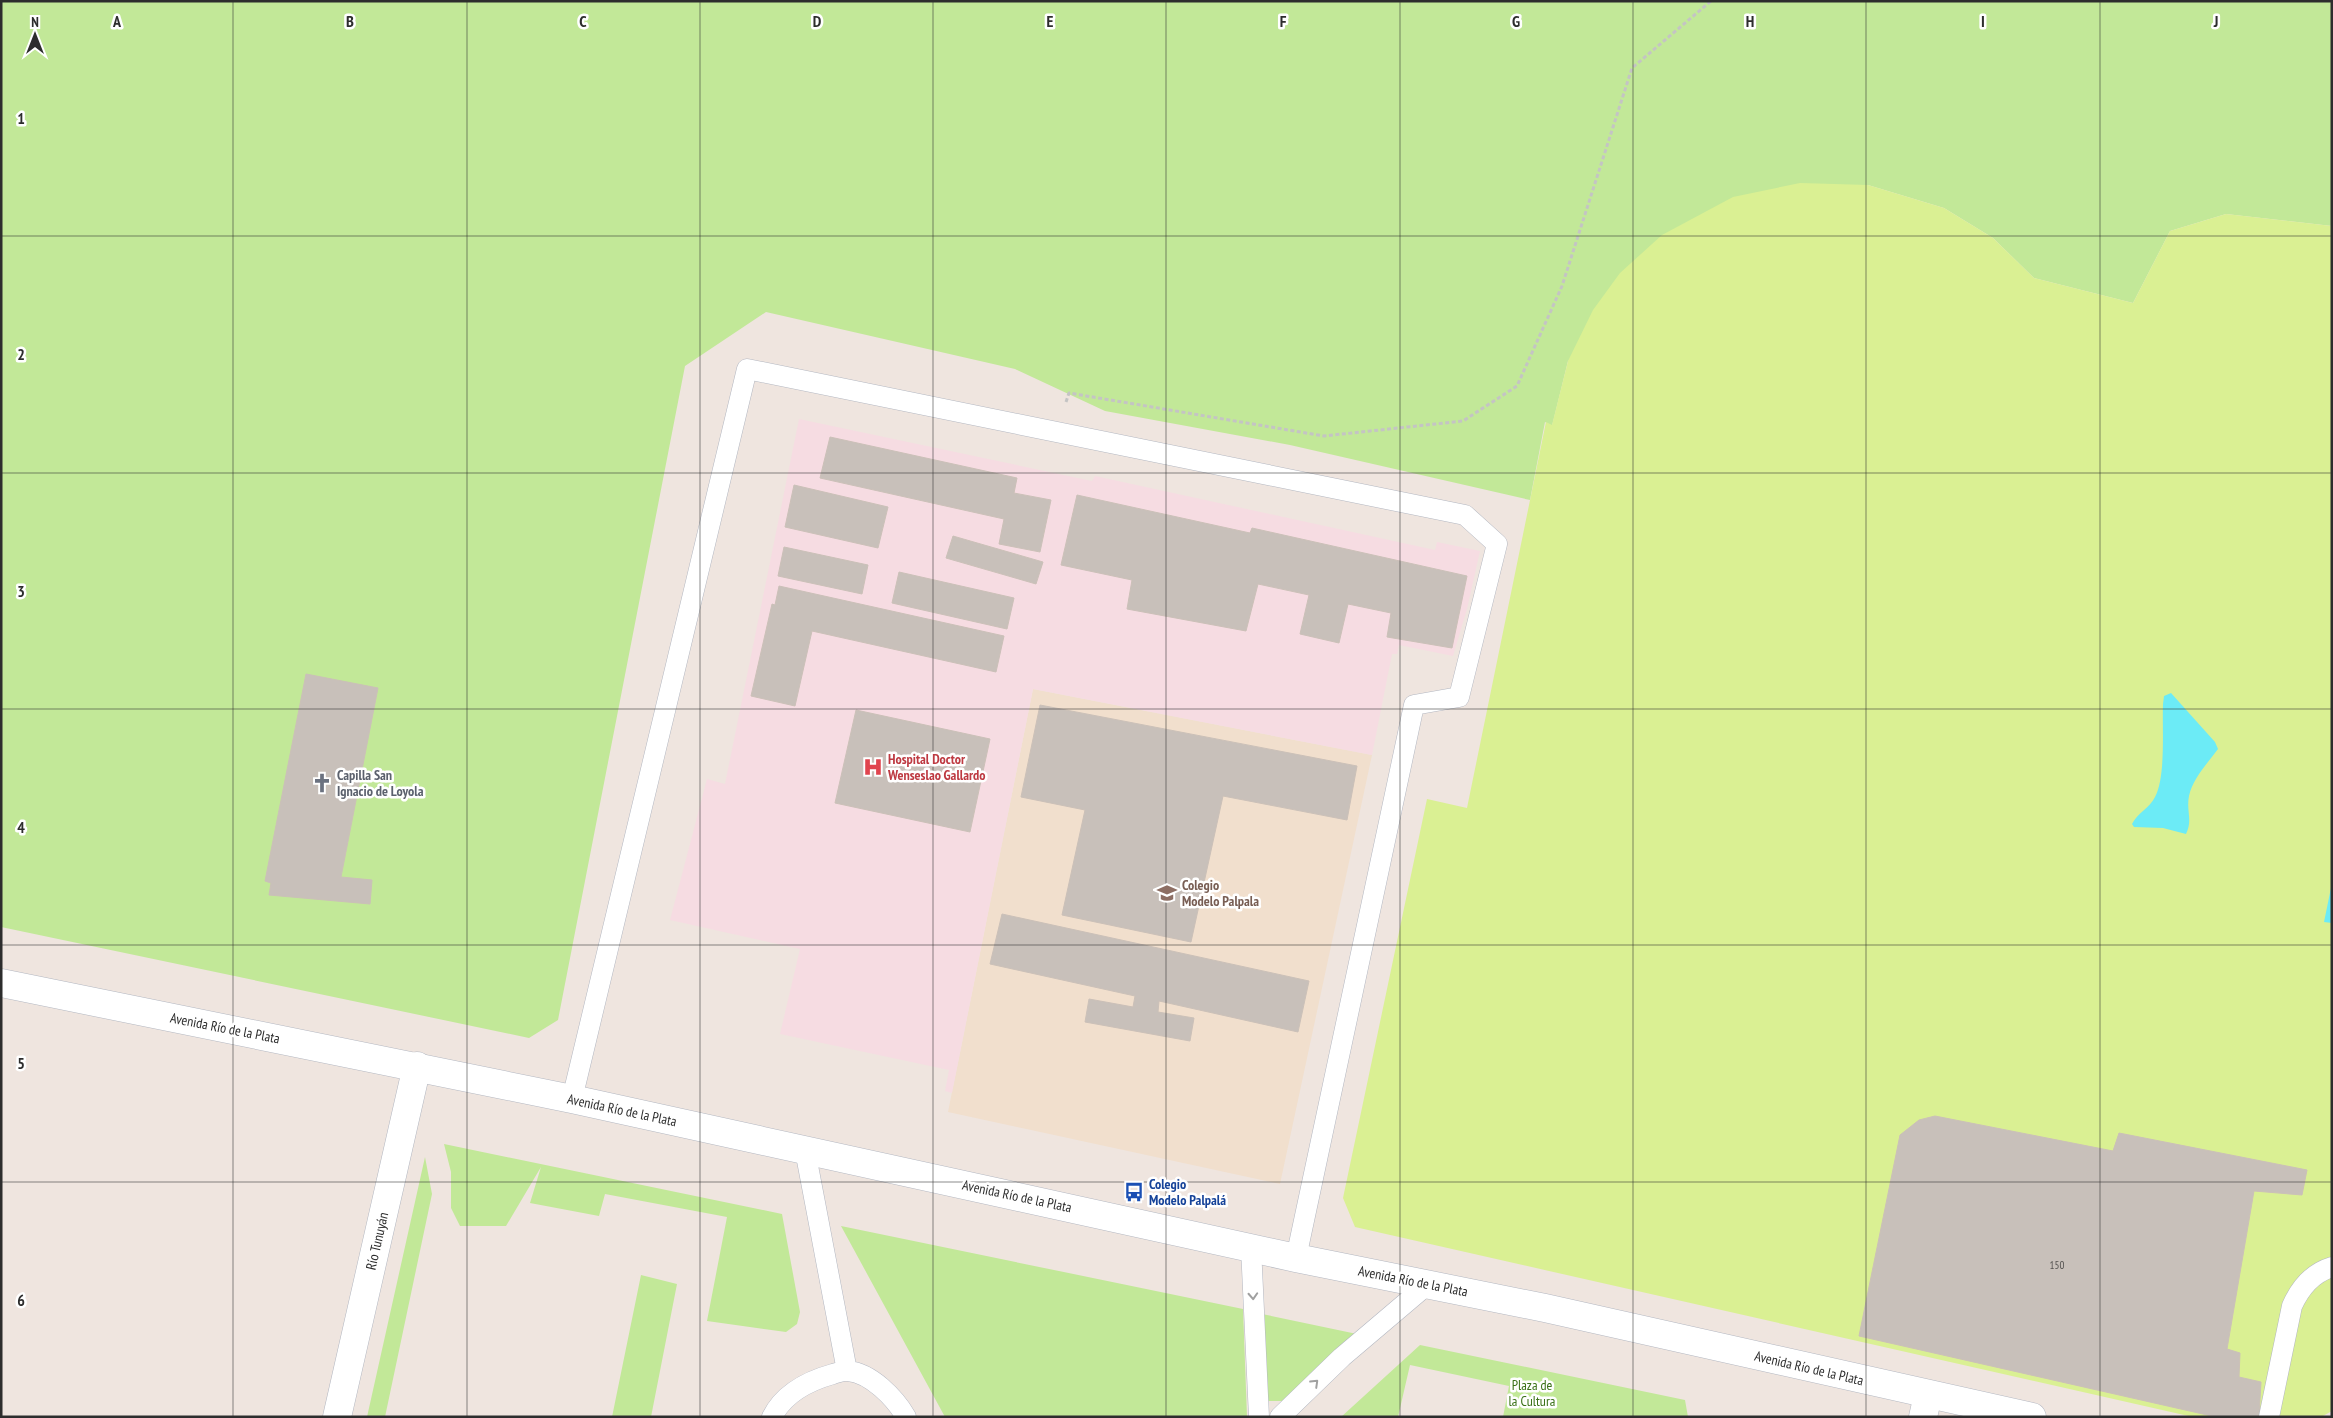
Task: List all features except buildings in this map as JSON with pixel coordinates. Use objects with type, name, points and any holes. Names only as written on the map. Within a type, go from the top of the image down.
[{"type":"main road","name":"Avenida Río de la Plata","points":[[1,983],[417,1066],[1296,1258],[1545,1308],[1925,1406],[2032,1417]]},
{"type":"main road","name":"Río Tunuyán","points":[[337,1417],[417,1066]]},
{"type":"lane","points":[[572,1099],[746,369],[1465,515],[1497,544],[1459,697],[1414,705],[1296,1258]]},
{"type":"lane","points":[[805,1150],[847,1371]]},
{"type":"lane","points":[[1251,1247],[1259,1417]]},
{"type":"lane","points":[[2269,1417],[2292,1306],[2299,1290],[2310,1279],[2332,1267]]},
{"type":"lane","points":[[1280,1417],[1342,1357],[1428,1284]]},
{"type":"lane","points":[[772,1417],[790,1393],[816,1378],[847,1371],[872,1380],[895,1398],[906,1417]]},
{"type":"path","points":[[1056,432],[1069,393],[1324,436],[1464,421],[1517,386],[1562,286],[1632,68],[1710,1]]},
{"type":"shaded area","name":"Hospital Doctor Wenseslao Gallardo","points":[[799,419],[1092,481],[1095,476],[1435,550],[1437,542],[1480,551],[1467,609],[1453,656],[1399,645],[1397,654],[1392,654],[1372,755],[1033,689],[952,1093],[945,1091],[949,1070],[780,1034],[800,949],[670,920],[707,779],[725,784]]},
{"type":"shaded area","name":"Colegio Modelo Palpala","points":[[1033,689],[1372,755],[1280,1184],[948,1112]]},
{"type":"green space","points":[[1,1],[2332,1],[2332,226],[2226,214],[2170,231],[2133,303],[2034,278],[1993,238],[1944,208],[1868,185],[1568,361],[1552,426],[1545,422],[1530,500],[1290,445],[1105,411],[1015,369],[766,312],[685,366],[558,1020],[529,1038],[1,927]]},
{"type":"green space","points":[[1800,183],[1868,185],[1944,208],[1993,238],[2034,278],[2133,303],[2170,231],[2226,214],[2332,226],[2332,1411],[2321,1417],[2193,1417],[1355,1227],[1343,1198],[1427,799],[1467,808],[1546,422],[1552,425],[1568,361],[1593,310],[1620,273],[1662,235],[1733,197]]},
{"type":"green space","points":[[444,1144],[782,1214],[800,1312],[797,1324],[786,1332],[707,1321],[727,1217],[605,1194],[599,1216],[530,1203],[541,1167],[506,1226],[460,1226],[451,1208],[451,1172]]},
{"type":"green space","points":[[425,1157],[432,1194],[385,1417],[367,1417]]},
{"type":"green space","points":[[841,1226],[1243,1309],[1247,1417],[945,1417]]},
{"type":"green space","points":[[641,1275],[677,1284],[651,1417],[612,1417]]},
{"type":"green space","points":[[1262,1314],[1357,1334],[1283,1401],[1267,1401]]},
{"type":"green space","name":"Plaza de la Cultura","points":[[1420,1345],[1685,1400],[1688,1417],[1503,1417],[1509,1386],[1410,1365],[1398,1417],[1341,1417]]},
{"type":"water","points":[[2171,693],[2215,742],[2218,749],[2201,771],[2191,789],[2188,801],[2189,824],[2186,834],[2163,828],[2134,827],[2132,824],[2153,801],[2158,788],[2163,752],[2164,696]]},
{"type":"water","points":[[2332,883],[2332,923],[2324,922]]},
{"type":"place","name":"Hospital Doctor Wenseslao Gallardo","points":[[873,767]]},
{"type":"place","name":"Capilla San Ignacio de Loyola","points":[[322,783]]},
{"type":"place","name":"Colegio Modelo Palpala","points":[[1167,893]]},
{"type":"place","name":"Colegio Modelo Palpalá","points":[[1134,1192]]}]
